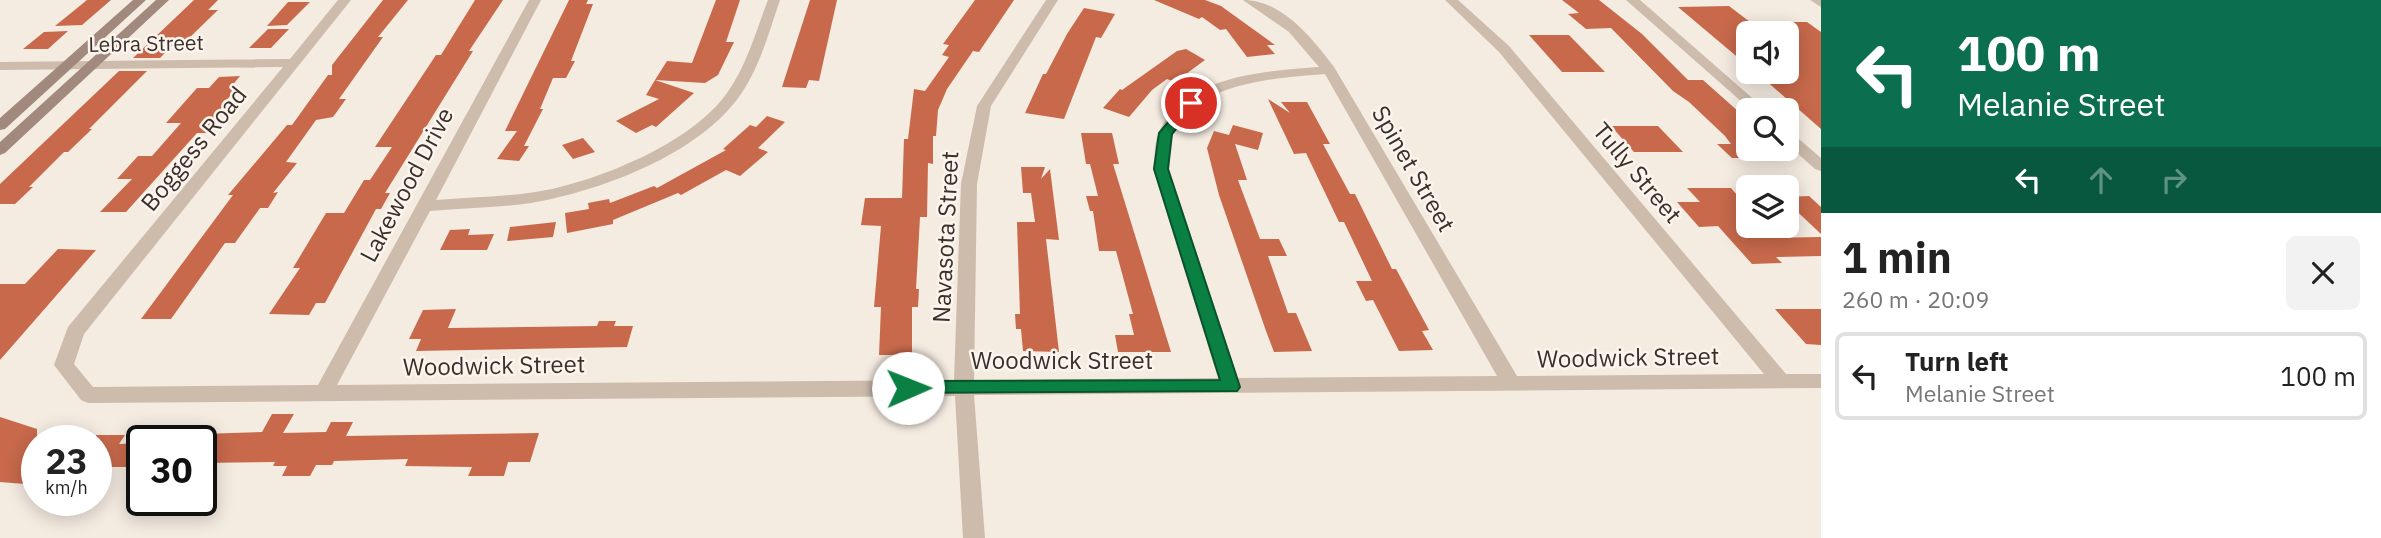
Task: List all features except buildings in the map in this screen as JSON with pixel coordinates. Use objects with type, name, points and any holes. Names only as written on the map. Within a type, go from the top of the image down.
[{"type":"street","points":[[0,126],[140,0]]},
{"type":"street","points":[[0,150],[163,0]]},
{"type":"street","name":"Boggess Road","points":[[79,327],[345,0]]},
{"type":"street","name":"Lakewood Drive","points":[[323,394],[534,0]]},
{"type":"street","points":[[423,205],[532,198],[614,175],[684,140],[728,102],[752,58],[774,0]]},
{"type":"street","name":"Navasota Street","points":[[974,538],[964,387],[969,184],[984,106],[1052,0]]},
{"type":"street","name":"Spinet Street","points":[[1249,0],[1269,10],[1308,40],[1329,70],[1512,385]]},
{"type":"street","name":"Tully Street","points":[[1451,0],[1504,49],[1782,382]]},
{"type":"street","points":[[1632,0],[1654,16],[1746,98]]},
{"type":"street","points":[[1816,0],[1821,3]]},
{"type":"street","name":"Lebra Street","points":[[0,66],[293,63]]},
{"type":"street","points":[[1231,387],[1161,169],[1166,133],[1191,103],[1223,86],[1266,75],[1329,70]]},
{"type":"street","points":[[1799,146],[1821,166]]},
{"type":"street","name":"Woodwick Street","points":[[79,327],[64,365],[88,394],[1821,382]]},
{"type":"route","points":[[908,388],[1231,387],[1161,169],[1166,133],[1191,103]]}]
